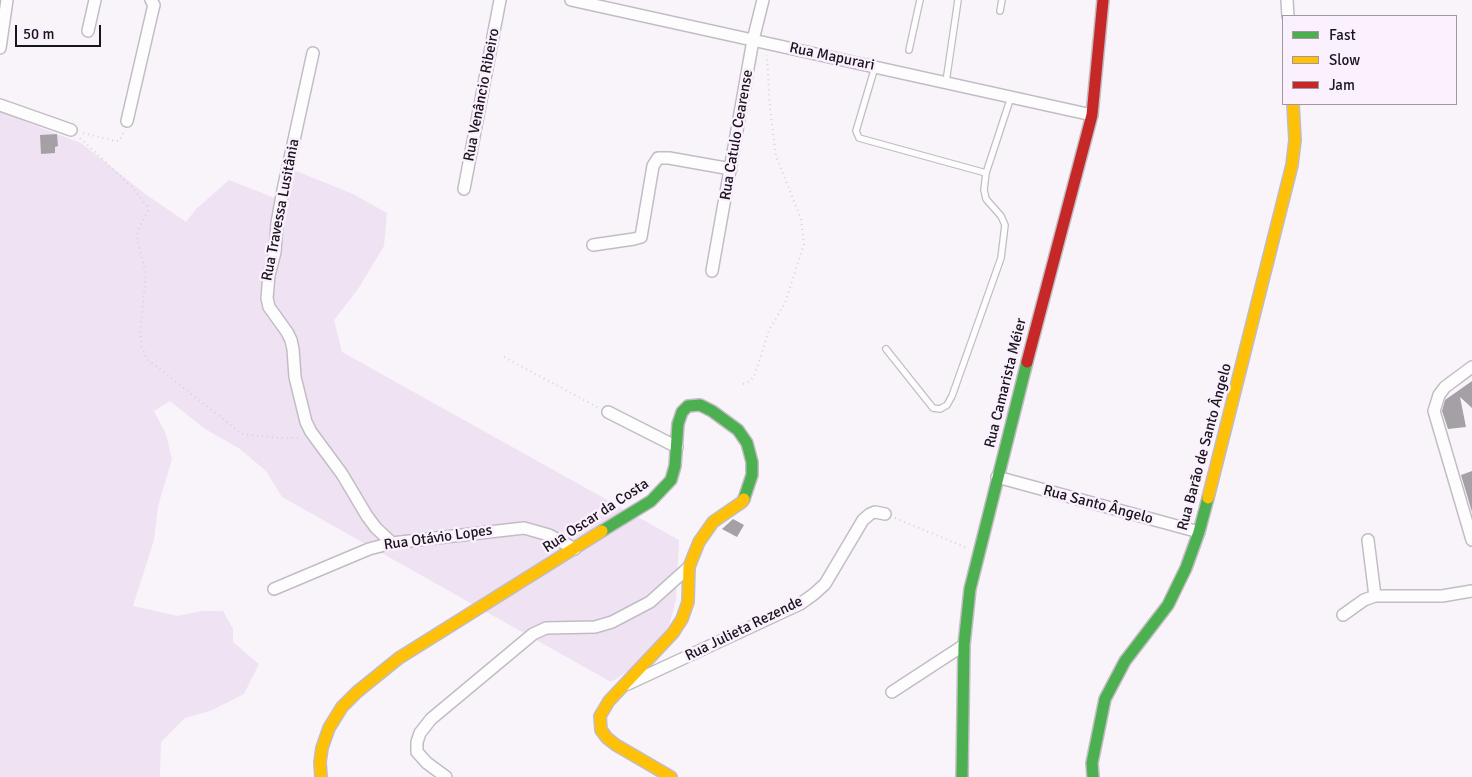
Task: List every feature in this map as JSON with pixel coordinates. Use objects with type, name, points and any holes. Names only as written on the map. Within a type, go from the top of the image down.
[{"type":"street","points":[[88,31],[95,0]]},
{"type":"street","points":[[127,121],[154,4],[151,0]]},
{"type":"street","name":"Rua Venâncio Ribeiro","points":[[464,189],[500,0]]},
{"type":"street","name":"Rua Mapurari","points":[[571,0],[1092,114]]},
{"type":"street","name":"Rua Catulo Cearense","points":[[712,271],[763,0]]},
{"type":"street","name":"Rua Camarista Méier","points":[[962,777],[964,645],[970,589],[1092,114],[1103,0]]},
{"type":"street","points":[[1287,0],[1288,15]]},
{"type":"street","points":[[0,48],[4,5]]},
{"type":"street","name":"Rua Travessa Lusitânia","points":[[313,53],[283,190],[277,223],[275,252],[266,289],[266,298],[269,307],[287,332],[294,349],[295,377],[306,422],[315,438],[342,474],[367,516],[376,528],[392,543]]},
{"type":"street","points":[[0,105],[71,130]]},
{"type":"street","name":"Rua Barão de Santo Ângelo","points":[[1093,777],[1092,762],[1096,738],[1105,699],[1110,687],[1125,662],[1168,605],[1186,568],[1199,532],[1292,165],[1295,140],[1293,105]]},
{"type":"street","points":[[593,245],[634,239],[641,236],[653,166],[658,158],[669,158],[731,169]]},
{"type":"street","points":[[1472,366],[1445,387],[1439,395],[1434,411],[1472,540]]},
{"type":"street","name":"Rua Oscar da Costa","points":[[321,777],[322,748],[329,728],[342,707],[357,692],[399,658],[651,501],[671,480],[675,466],[678,424],[682,412],[688,406],[700,405],[712,411],[738,430],[747,443],[752,462],[752,475],[745,497],[738,506],[713,522],[699,542],[689,568],[688,602],[682,619],[660,649],[609,702],[600,716],[602,730],[607,738],[671,777]]},
{"type":"street","points":[[608,412],[677,447]]},
{"type":"street","name":"Rua Santo Ângelo","points":[[998,477],[1199,532]]},
{"type":"street","name":"Rua Julieta Rezende","points":[[625,686],[800,604],[825,584],[864,520],[875,512],[885,514]]},
{"type":"street","name":"Rua Otávio Lopes","points":[[274,589],[369,549],[392,543],[524,528],[542,532],[575,549]]},
{"type":"street","points":[[1368,540],[1375,596]]},
{"type":"street","points":[[446,777],[427,764],[417,752],[416,742],[420,733],[431,719],[533,634],[546,628],[595,627],[612,622],[650,602],[689,568]]},
{"type":"street","points":[[1343,615],[1364,600],[1375,596],[1442,596],[1472,591]]},
{"type":"street","points":[[892,692],[964,645]]},
{"type":"lane","points":[[910,50],[920,0]]},
{"type":"lane","points":[[946,82],[958,0]]},
{"type":"lane","points":[[1000,11],[1002,0]]},
{"type":"lane","points":[[875,67],[856,131],[859,138],[986,173]]},
{"type":"lane","points":[[886,349],[933,408],[940,409],[947,405],[952,396],[1001,258],[1005,225],[1001,216],[986,199],[984,190],[986,173],[1011,97]]},
{"type":"path","points":[[743,384],[754,377],[769,330],[785,302],[804,244],[801,219],[776,156],[768,84],[767,43]]},
{"type":"path","points":[[71,130],[119,141],[127,121]]},
{"type":"path","points":[[71,130],[132,186],[147,206],[148,211],[138,230],[137,240],[146,274],[140,332],[142,347],[147,359],[242,434],[279,438],[315,438]]},
{"type":"path","points":[[504,357],[608,412]]},
{"type":"path","points":[[885,514],[978,553]]},
{"type":"shaded area","points":[[0,112],[81,143],[144,193],[186,222],[196,209],[229,180],[275,198],[286,167],[353,194],[387,213],[384,246],[358,289],[334,320],[342,352],[679,540],[676,600],[669,626],[648,658],[611,682],[282,497],[266,471],[240,449],[205,429],[170,401],[154,411],[166,434],[172,459],[158,506],[154,540],[133,606],[177,616],[202,611],[223,611],[233,629],[233,642],[259,664],[244,694],[210,711],[185,718],[161,742],[160,777],[0,777]]},
{"type":"building","points":[[57,134],[58,146],[55,147],[55,153],[41,154],[40,135]]},
{"type":"building","points":[[1472,381],[1472,408],[1460,397],[1466,427],[1448,429],[1442,411],[1445,400]]},
{"type":"building","points":[[1472,471],[1472,512],[1461,475]]},
{"type":"building","points":[[733,519],[744,525],[737,537],[722,529]]},
{"type":"traffic: fast","points":[[962,777],[964,645],[970,589],[1027,362]]},
{"type":"traffic: fast","points":[[602,531],[651,501],[671,480],[675,466],[678,424],[682,412],[688,406],[700,405],[712,411],[738,430],[747,443],[752,462],[752,475],[744,499]]},
{"type":"traffic: fast","points":[[1093,777],[1092,763],[1105,699],[1125,661],[1168,605],[1186,568],[1199,532],[1208,498]]},
{"type":"traffic: slow","points":[[1208,498],[1292,165],[1295,140],[1293,105]]},
{"type":"traffic: slow","points":[[671,777],[607,738],[601,730],[600,716],[609,701],[673,633],[682,619],[688,602],[689,567],[699,542],[713,522],[744,499]]},
{"type":"traffic: slow","points":[[321,777],[320,762],[322,748],[329,728],[342,707],[357,692],[399,658],[602,531]]},
{"type":"traffic: jam","points":[[1027,362],[1092,115],[1103,0]]}]
